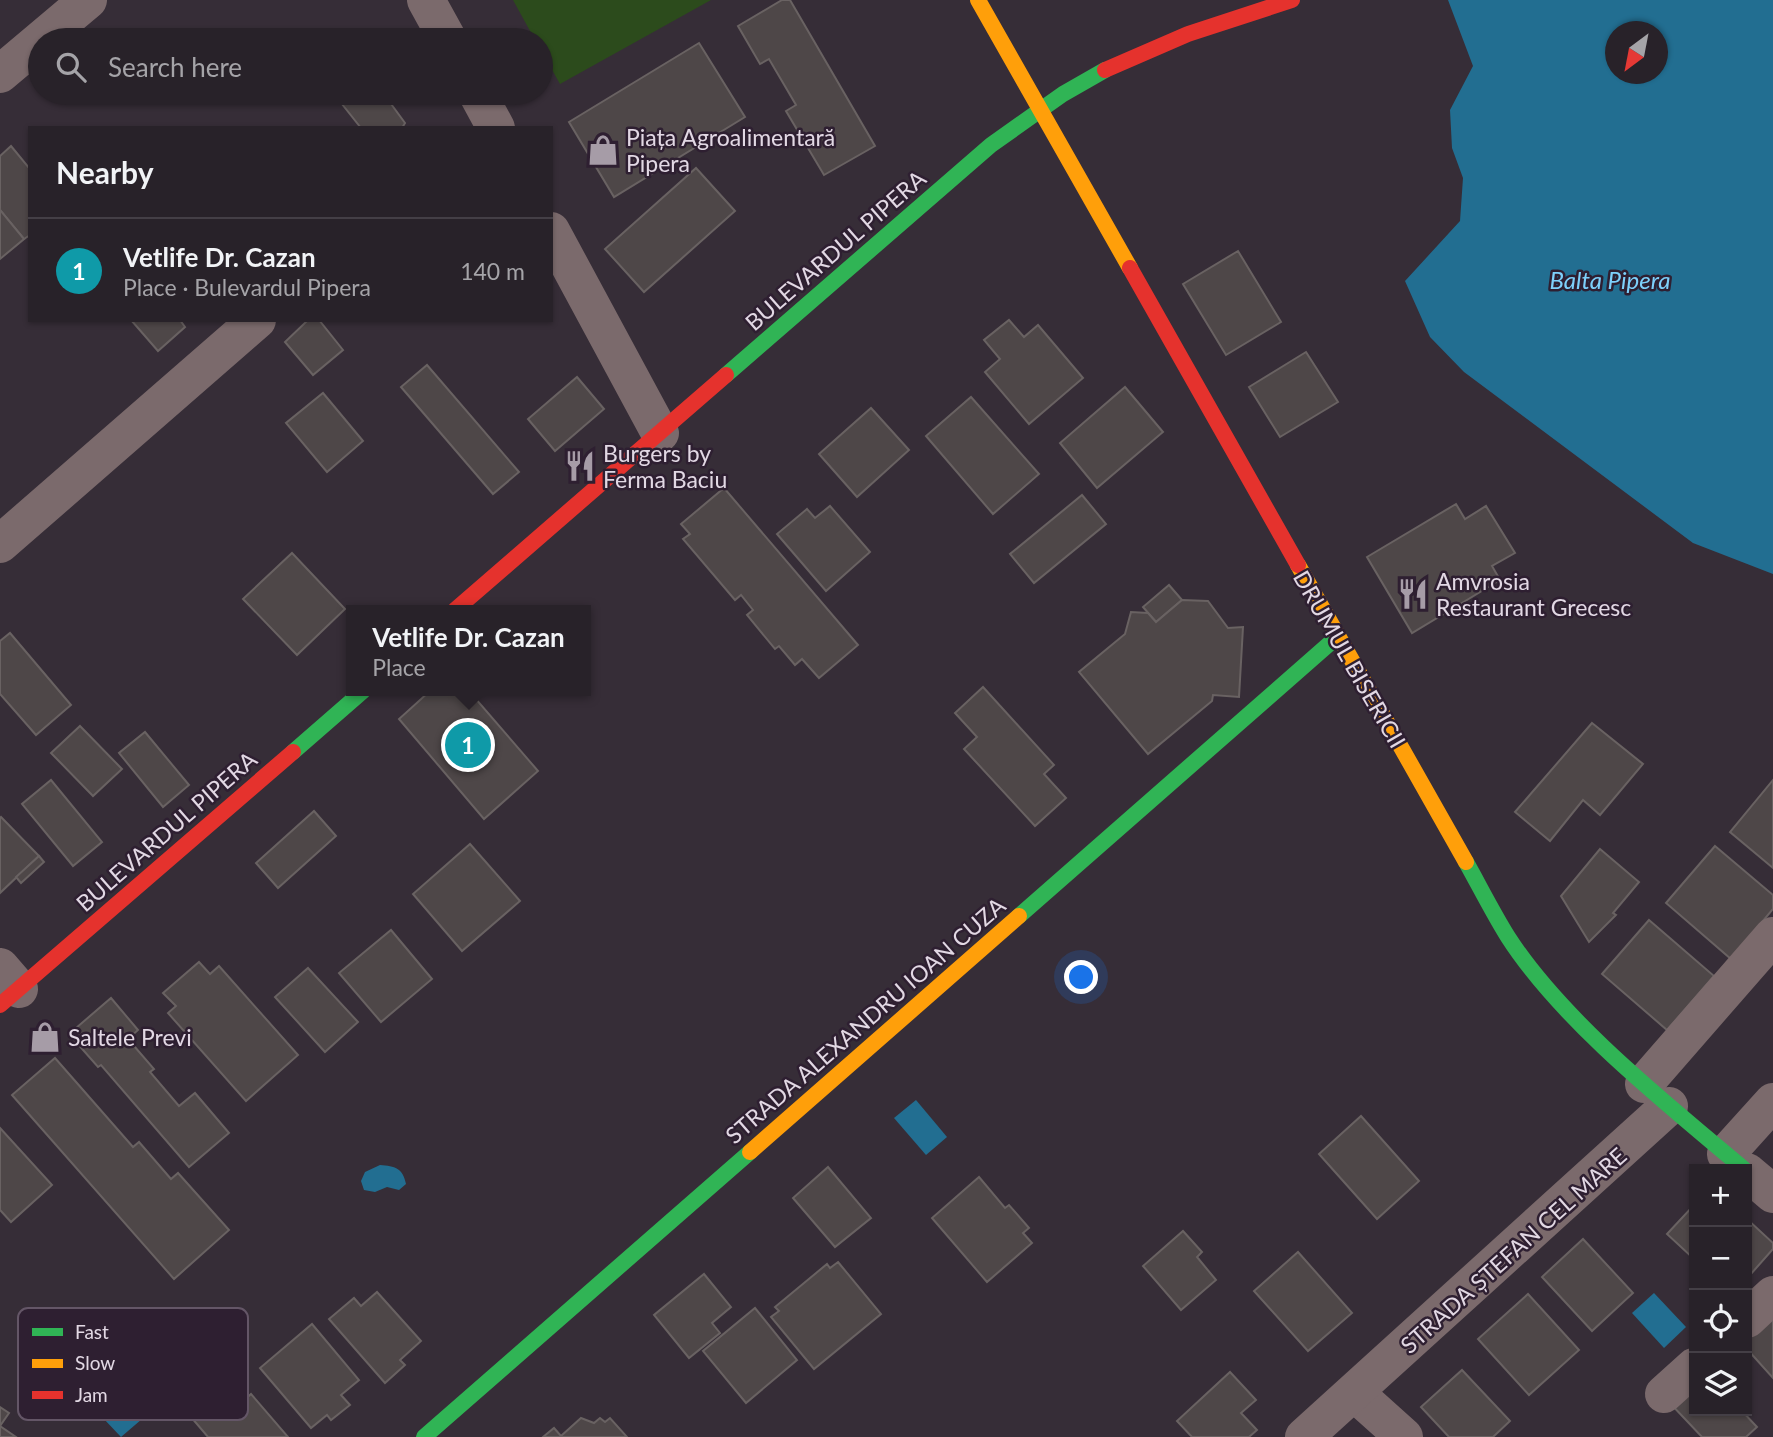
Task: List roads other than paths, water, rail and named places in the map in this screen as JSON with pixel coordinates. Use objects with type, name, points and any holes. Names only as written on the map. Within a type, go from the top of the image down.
[{"type":"street","points":[[55,28],[88,0]]},
{"type":"street","points":[[426,0],[441,28]]},
{"type":"street","name":"DRUMUL BISERICII","points":[[978,0],[1509,938],[1541,981],[1578,1022],[1657,1095],[1738,1164]]},
{"type":"street","name":"BULEVARDUL PIPERA","points":[[462,605],[991,145],[1087,79],[1154,47],[1243,14],[1292,0]]},
{"type":"street","points":[[0,74],[28,50]]},
{"type":"street","points":[[553,235],[660,433]]},
{"type":"street","points":[[0,544],[255,322]]},
{"type":"street","name":"STRADA ALEXANDRU IOAN CUZA","points":[[424,1437],[1337,638]]},
{"type":"street","name":"BULEVARDUL PIPERA","points":[[6,987],[357,696]]},
{"type":"street","name":"STRADA ȘTEFAN CEL MARE","points":[[1304,1437],[1355,1392],[1657,1095],[1773,936]]},
{"type":"street","points":[[1740,1164],[1773,1102]]},
{"type":"street","name":"DRUMUL BISERICII","points":[[1752,1176],[1773,1194]]},
{"type":"street","points":[[1752,1314],[1773,1295]]},
{"type":"street","points":[[1664,1394],[1689,1372]]},
{"type":"street","points":[[1355,1392],[1404,1437]]},
{"type":"water","name":"Balta Pipera","points":[[1448,0],[1773,0],[1773,574],[1693,543],[1464,372],[1430,337],[1405,281],[1460,221],[1463,178],[1452,148],[1450,110],[1473,66]]},
{"type":"water","points":[[916,1100],[947,1137],[926,1155],[894,1118]]},
{"type":"water","points":[[380,1165],[398,1169],[406,1184],[399,1190],[387,1187],[375,1192],[364,1190],[361,1181],[365,1172]]},
{"type":"water","points":[[1654,1293],[1686,1327],[1664,1348],[1632,1313]]},
{"type":"water","points":[[105,1420],[141,1420],[121,1437]]},
{"type":"place","name":"Piața Agroalimentară Pipera","points":[[603,150]]},
{"type":"place","name":"Burgers by Ferma Baciu","points":[[580,466]]},
{"type":"place","name":"Amvrosia Restaurant Grecesc","points":[[1413,594]]},
{"type":"place","name":"Vetlife Dr. Cazan","points":[[468,745]]},
{"type":"place","name":"Saltele Previ","points":[[45,1037]]}]
